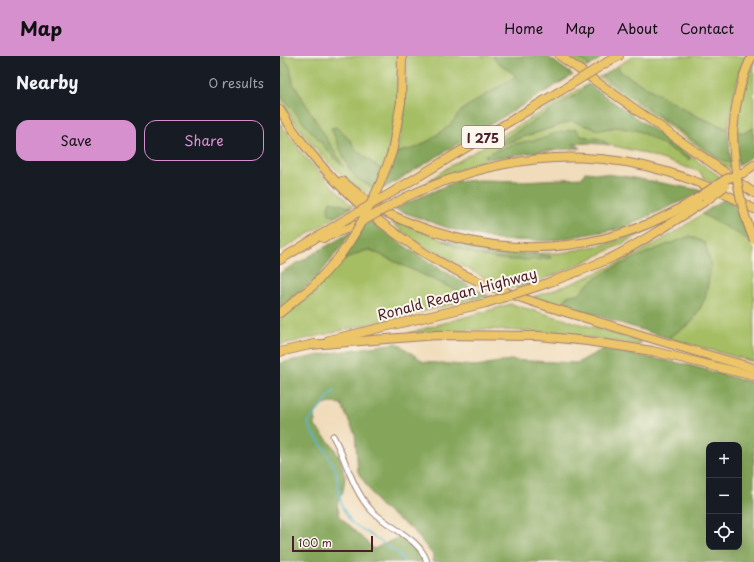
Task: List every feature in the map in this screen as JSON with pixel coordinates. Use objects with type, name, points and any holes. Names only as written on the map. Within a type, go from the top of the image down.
[{"type":"highway","points":[[280,313],[314,285],[339,257],[364,220],[379,189],[392,152],[401,102],[402,56]]},
{"type":"highway","points":[[560,56],[754,193]]},
{"type":"highway","name":"I 275","points":[[280,260],[619,56]]},
{"type":"highway","points":[[752,56],[744,74],[737,98],[733,133],[734,167],[743,207],[754,240]]},
{"type":"highway","points":[[280,110],[323,166],[361,206],[420,249],[477,281],[530,302],[754,368]]},
{"type":"highway","points":[[309,243],[356,225],[406,197],[451,177],[492,166],[524,160],[574,158],[627,162],[662,170],[699,182],[754,209]]},
{"type":"highway","name":"Ronald Reagan Highway","points":[[280,352],[486,303],[539,286],[605,260],[655,234],[703,198],[754,165]]},
{"type":"highway","points":[[323,166],[378,208],[408,222],[449,237],[507,247],[559,247],[606,239],[658,220],[703,198]]},
{"type":"highway","points":[[310,345],[437,335],[539,336],[652,350],[754,376]]},
{"type":"street","points":[[333,436],[357,491],[371,510],[417,546],[427,562]]},
{"type":"green space","points":[[280,56],[283,56],[290,67],[293,83],[344,167],[337,161],[280,95]]},
{"type":"green space","points":[[283,56],[398,56],[398,100],[391,143],[383,171],[356,150],[350,140],[375,189],[370,196],[343,176],[319,153],[289,114],[280,99],[280,95],[337,161],[293,83],[290,67]]},
{"type":"green space","points":[[406,56],[493,56],[495,60],[517,76],[463,109],[449,126],[430,140],[416,148],[396,153],[404,105]]},
{"type":"green space","points":[[493,56],[547,56],[573,75],[383,189],[396,153],[416,148],[430,140],[449,126],[463,109],[516,76],[495,60]]},
{"type":"green space","points":[[568,56],[576,56],[590,66],[585,68]]},
{"type":"green space","points":[[576,56],[597,56],[601,58],[590,66]]},
{"type":"green space","points":[[634,56],[746,56],[734,92],[728,129],[696,116],[621,73],[617,66]]},
{"type":"green space","points":[[754,60],[754,128],[744,133],[736,131],[741,99]]},
{"type":"green space","points":[[617,66],[622,73],[696,116],[728,129],[731,163],[720,159],[602,76]]},
{"type":"green space","points":[[602,76],[720,159],[731,163],[730,169],[598,77]]},
{"type":"green space","points":[[588,84],[579,93],[497,146],[572,121],[599,130],[616,127],[639,131],[690,160],[689,155],[722,178],[714,184],[703,177],[700,172],[640,152],[610,145],[599,139],[552,134],[545,138],[510,145],[485,155],[487,159],[427,182],[447,168]]},
{"type":"green space","points":[[588,84],[689,155],[690,160],[639,131],[616,127],[599,130],[572,121],[496,146],[498,143],[579,93]]},
{"type":"green space","points":[[280,123],[304,156],[353,207],[351,208],[338,203],[329,214],[336,217],[280,251]]},
{"type":"green space","points":[[336,127],[350,140],[356,150],[383,171],[375,189],[357,179],[349,169],[331,128]]},
{"type":"green space","points":[[754,128],[754,154],[738,166],[736,131],[744,133]]},
{"type":"green space","points":[[576,129],[581,136],[600,139],[610,145],[589,143],[573,144],[581,148],[545,151],[487,159],[485,155],[510,145],[545,138],[552,134]]},
{"type":"green space","points":[[585,172],[623,176],[706,190],[623,228],[550,241],[498,240],[451,229],[394,209],[456,181],[522,181],[582,178]]},
{"type":"green space","points":[[724,199],[737,205],[751,243],[740,235],[702,214]]},
{"type":"green space","points":[[330,201],[351,208],[336,217],[329,214],[328,207]]},
{"type":"green space","points":[[384,214],[438,238],[456,248],[550,256],[530,253],[561,253],[606,244],[651,229],[600,255],[554,275],[533,283],[504,288],[417,242],[381,215]]},
{"type":"green space","points":[[702,214],[738,233],[750,243],[754,249],[754,362],[668,338],[692,322],[705,299],[711,266],[567,296],[563,305],[533,297],[555,290],[620,262],[663,239]]},
{"type":"green space","points":[[370,221],[428,261],[489,296],[475,299],[370,250],[363,251],[342,261],[366,223]]},
{"type":"green space","points":[[353,231],[317,278],[280,308],[280,273]]},
{"type":"green space","points":[[690,236],[705,243],[711,266],[705,299],[692,322],[668,338],[563,305],[567,296],[581,293],[587,285],[613,268],[648,252]]},
{"type":"green space","points":[[443,240],[491,250],[550,256],[551,258],[509,260],[481,256],[455,247]]},
{"type":"green space","points":[[370,250],[475,299],[280,345],[280,319],[309,296],[343,261],[360,252]]},
{"type":"green space","points":[[511,304],[640,341],[640,345],[558,333],[485,329],[409,333]]},
{"type":"green space","points":[[397,343],[424,362],[476,366],[510,360],[577,363],[603,349],[685,364],[754,383],[754,562],[432,562],[433,555],[413,530],[379,505],[358,472],[355,434],[341,404],[332,403],[326,404],[315,414],[315,426],[332,445],[341,460],[345,478],[343,491],[337,504],[340,517],[374,549],[397,538],[400,535],[419,551],[424,562],[280,562],[280,363],[331,353]]},
{"type":"waterway","points":[[335,390],[308,423],[312,432],[324,448],[336,471],[342,507],[351,522],[396,552],[405,562]]}]
